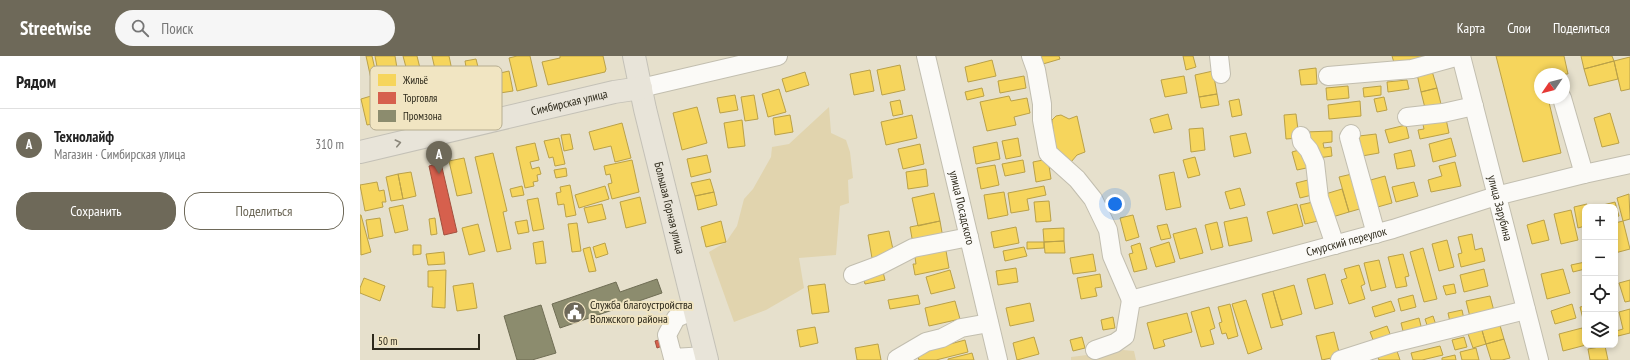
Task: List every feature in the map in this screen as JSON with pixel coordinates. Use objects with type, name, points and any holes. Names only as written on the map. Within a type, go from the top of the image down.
[{"type":"main road","name":"Большая Горная улица","points":[[634,56],[706,358]]},
{"type":"main road","name":"Симбирская улица","points":[[502,118],[614,92],[641,88]]},
{"type":"main road","name":"Симбирская улица","points":[[360,152],[453,130]]},
{"type":"street","name":"Симбирская улица","points":[[641,88],[755,58],[778,56]]},
{"type":"street","name":"улица Посадского","points":[[926,56],[998,360]]},
{"type":"street","points":[[1031,56],[1036,70],[1042,104],[1042,120],[1048,153],[1077,179],[1093,198],[1108,230],[1112,256],[1131,300],[1125,336],[1113,352],[1095,350]]},
{"type":"street","points":[[1219,56],[1221,74]]},
{"type":"street","points":[[1328,76],[1412,69],[1460,56]]},
{"type":"street","name":"улица Зарубина","points":[[1460,56],[1539,360]]},
{"type":"street","points":[[1564,104],[1584,174]]},
{"type":"street","points":[[1407,117],[1443,113],[1474,106]]},
{"type":"street","points":[[1351,134],[1349,137],[1376,234]]},
{"type":"street","points":[[1301,136],[1302,142],[1309,150],[1315,163],[1319,198],[1335,245]]},
{"type":"street","name":"Смурский переулок","points":[[1131,300],[1376,234],[1496,196],[1630,164]]},
{"type":"street","points":[[853,275],[880,265],[913,248],[968,237]]},
{"type":"street","points":[[694,310],[676,318],[667,335],[673,358],[706,358]]},
{"type":"street","points":[[1340,360],[1393,343],[1526,310]]},
{"type":"street","points":[[897,359],[926,342],[942,338],[961,328],[989,323]]},
{"type":"shaded area","points":[[829,107],[831,133],[846,140],[850,152],[853,178],[848,180],[849,203],[840,206],[836,255],[799,258],[804,288],[766,310],[734,322],[709,252],[726,242],[737,226],[744,199],[753,189],[771,157],[772,147],[789,144]]},
{"type":"shaded area","points":[[1123,350],[1134,351],[1136,360],[1071,360],[1071,357],[1087,355],[1100,356]]},
{"type":"building: Жильё","points":[[366,56],[372,56],[374,66],[370,66],[370,74]]},
{"type":"building: Жильё","points":[[375,56],[395,56],[397,66],[377,66]]},
{"type":"building: Жильё","points":[[403,56],[417,56],[419,66],[406,66]]},
{"type":"building: Жильё","points":[[432,56],[449,56],[451,66],[434,66]]},
{"type":"building: Жильё","points":[[517,56],[530,56],[537,86],[517,91],[509,58]]},
{"type":"building: Жильё","points":[[560,56],[603,56],[606,69],[605,72],[548,85],[542,62],[560,58]]},
{"type":"building: Жильё","points":[[1041,56],[1059,56],[1060,59],[1043,64]]},
{"type":"building: Жильё","points":[[1183,56],[1193,56],[1196,67],[1186,70]]},
{"type":"building: Жильё","points":[[1392,56],[1431,56],[1395,66]]},
{"type":"building: Жильё","points":[[1496,56],[1564,56],[1567,68],[1534,68],[1534,104],[1549,104],[1561,153],[1523,162]]},
{"type":"building: Жильё","points":[[1581,56],[1612,56],[1614,61],[1584,69]]},
{"type":"building: Жильё","points":[[1630,57],[1630,89],[1621,91],[1614,61]]},
{"type":"building: Жильё","points":[[476,59],[478,66],[466,66],[465,61]]},
{"type":"building: Жильё","points":[[992,60],[996,76],[968,82],[965,67]]},
{"type":"building: Жильё","points":[[1614,61],[1618,79],[1589,86],[1584,69]]},
{"type":"building: Жильё","points":[[900,65],[905,90],[882,95],[877,70]]},
{"type":"building: Жильё","points":[[1316,68],[1317,84],[1301,85],[1299,70]]},
{"type":"building: Жильё","points":[[870,70],[874,91],[854,95],[850,74]]},
{"type":"building: Жильё","points":[[509,71],[513,91],[502,93],[502,73]]},
{"type":"building: Жильё","points":[[1213,71],[1217,94],[1199,97],[1195,75]]},
{"type":"building: Жильё","points":[[1432,71],[1437,88],[1421,92],[1417,74]]},
{"type":"building: Жильё","points":[[805,72],[809,85],[786,92],[782,79]]},
{"type":"building: Жильё","points":[[1024,76],[1026,88],[1000,93],[998,81]]},
{"type":"building: Жильё","points":[[1184,76],[1187,93],[1165,97],[1161,80]]},
{"type":"building: Жильё","points":[[1407,80],[1409,89],[1388,92],[1387,82]]},
{"type":"building: Жильё","points":[[1348,86],[1349,98],[1327,100],[1326,88]]},
{"type":"building: Жильё","points":[[1381,86],[1381,95],[1364,97],[1363,88]]},
{"type":"building: Жильё","points":[[982,88],[984,96],[967,100],[965,92]]},
{"type":"building: Жильё","points":[[1437,88],[1442,108],[1426,112],[1421,92]]},
{"type":"building: Жильё","points":[[779,89],[786,112],[768,117],[762,94]]},
{"type":"building: Жильё","points":[[1217,94],[1219,105],[1201,108],[1199,97]]},
{"type":"building: Жильё","points":[[735,95],[738,110],[720,113],[717,98]]},
{"type":"building: Жильё","points":[[754,95],[758,119],[745,121],[741,97]]},
{"type":"building: Жильё","points":[[370,96],[370,124],[367,125],[361,99]]},
{"type":"building: Жильё","points":[[1009,96],[1011,101],[1027,98],[1030,113],[1014,117],[1016,125],[987,131],[980,102]]},
{"type":"building: Жильё","points":[[1384,97],[1387,110],[1377,112],[1374,99]]},
{"type":"building: Жильё","points":[[1239,99],[1242,115],[1232,117],[1229,101]]},
{"type":"building: Жильё","points":[[900,100],[903,114],[893,116],[890,102]]},
{"type":"building: Жильё","points":[[1360,101],[1361,116],[1329,119],[1328,105]]},
{"type":"building: Жильё","points":[[697,107],[707,143],[682,150],[673,113]]},
{"type":"building: Жильё","points":[[1610,113],[1619,143],[1602,147],[1594,118]]},
{"type":"building: Жильё","points":[[1168,114],[1172,129],[1154,133],[1150,119]]},
{"type":"building: Жильё","points":[[1296,114],[1299,138],[1286,139],[1284,115]]},
{"type":"building: Жильё","points":[[790,115],[793,132],[775,135],[773,118]]},
{"type":"building: Жильё","points":[[912,115],[917,138],[886,145],[881,122]]},
{"type":"building: Жильё","points":[[1061,115],[1069,119],[1077,116],[1085,152],[1077,155],[1071,162],[1055,154],[1049,130],[1053,129],[1052,120],[1056,116]]},
{"type":"building: Жильё","points":[[1446,119],[1449,133],[1420,139],[1418,130],[1424,129],[1422,120]]},
{"type":"building: Жильё","points":[[742,120],[745,146],[728,148],[724,123]]},
{"type":"building: Жильё","points":[[622,123],[631,158],[615,162],[611,146],[594,150],[589,132]]},
{"type":"building: Жильё","points":[[1406,125],[1409,138],[1389,143],[1385,130]]},
{"type":"building: Жильё","points":[[1203,128],[1205,150],[1191,152],[1189,129]]},
{"type":"building: Жильё","points":[[1332,131],[1332,142],[1323,143],[1324,148],[1331,147],[1332,156],[1318,158],[1305,132]]},
{"type":"building: Жильё","points":[[1246,133],[1251,153],[1234,157],[1230,136]]},
{"type":"building: Жильё","points":[[570,134],[573,149],[564,151],[561,135]]},
{"type":"building: Жильё","points":[[1376,134],[1379,153],[1362,156],[1359,136]]},
{"type":"building: Жильё","points":[[559,138],[565,164],[555,166],[553,157],[549,158],[544,141]]},
{"type":"building: Жильё","points":[[1018,138],[1021,156],[1006,159],[1002,141]]},
{"type":"building: Жильё","points":[[1451,138],[1456,156],[1433,162],[1429,144]]},
{"type":"building: Жильё","points":[[997,142],[1000,159],[976,164],[973,147]]},
{"type":"building: Жильё","points":[[535,143],[539,160],[530,162],[532,169],[539,167],[541,174],[537,175],[538,181],[533,182],[534,186],[525,188],[516,147]]},
{"type":"building: Жильё","points":[[920,144],[924,164],[903,169],[898,149]]},
{"type":"building: Жильё","points":[[1306,148],[1311,167],[1297,170],[1292,152]]},
{"type":"building: Жильё","points":[[1411,150],[1415,166],[1397,169],[1394,154]]},
{"type":"building: Жильё","points":[[493,153],[507,211],[503,212],[511,249],[497,252],[475,157]]},
{"type":"building: Жильё","points":[[707,155],[711,172],[691,177],[687,159]]},
{"type":"building: Жильё","points":[[1195,157],[1200,175],[1188,178],[1183,160]]},
{"type":"building: Жильё","points":[[464,158],[472,193],[457,196],[449,161]]},
{"type":"building: Жильё","points":[[1048,159],[1051,179],[1036,182],[1033,162]]},
{"type":"building: Жильё","points":[[632,160],[639,192],[612,199],[608,184],[612,183],[610,174],[606,175],[604,166]]},
{"type":"building: Жильё","points":[[1023,160],[1025,172],[1005,176],[1002,164]]},
{"type":"building: Жильё","points":[[1455,162],[1461,186],[1431,192],[1428,180],[1442,176],[1439,166]]},
{"type":"building: Жильё","points":[[995,165],[999,185],[981,189],[977,168]]},
{"type":"building: Жильё","points":[[566,168],[567,176],[556,178],[554,170]]},
{"type":"building: Жильё","points":[[926,169],[928,186],[908,189],[906,172]]},
{"type":"building: Жильё","points":[[411,172],[416,196],[403,199],[398,174]]},
{"type":"building: Жильё","points":[[1174,172],[1181,207],[1166,210],[1159,175]]},
{"type":"building: Жильё","points":[[398,174],[403,199],[391,201],[386,177]]},
{"type":"building: Жильё","points":[[1352,174],[1363,208],[1349,212],[1339,177]]},
{"type":"building: Жильё","points":[[1385,176],[1392,203],[1374,208],[1367,181]]},
{"type":"building: Жильё","points":[[710,179],[714,192],[695,196],[691,183]]},
{"type":"building: Жильё","points":[[1312,179],[1316,194],[1300,198],[1296,183]]},
{"type":"building: Жильё","points":[[377,182],[379,191],[384,190],[386,202],[382,202],[383,207],[365,211],[360,185]]},
{"type":"building: Жильё","points":[[1414,182],[1418,196],[1396,202],[1392,187]]},
{"type":"building: Жильё","points":[[570,185],[576,215],[566,217],[564,204],[558,205],[556,193],[561,192],[560,187]]},
{"type":"building: Жильё","points":[[522,186],[524,195],[512,197],[510,189]]},
{"type":"building: Жильё","points":[[605,186],[609,199],[579,208],[575,195]]},
{"type":"building: Жильё","points":[[1044,186],[1046,195],[1027,199],[1029,210],[1011,213],[1008,193]]},
{"type":"building: Жильё","points":[[1240,188],[1245,205],[1230,209],[1225,192]]},
{"type":"building: Жильё","points":[[1342,189],[1349,212],[1329,218],[1322,195]]},
{"type":"building: Жильё","points":[[714,192],[717,205],[698,210],[695,196]]},
{"type":"building: Жильё","points":[[1004,192],[1008,215],[988,219],[984,195]]},
{"type":"building: Жильё","points":[[934,193],[940,221],[918,226],[912,198]]},
{"type":"building: Жильё","points":[[1629,194],[1630,219],[1623,221],[1617,198]]},
{"type":"building: Жильё","points":[[640,197],[646,223],[626,228],[620,202]]},
{"type":"building: Жильё","points":[[538,198],[544,229],[533,231],[527,200]]},
{"type":"building: Жильё","points":[[1049,201],[1051,221],[1036,222],[1034,202]]},
{"type":"building: Жильё","points":[[1313,202],[1318,221],[1305,224],[1300,205]]},
{"type":"building: Жильё","points":[[602,204],[606,219],[588,223],[584,208]]},
{"type":"building: Жильё","points":[[1297,204],[1303,226],[1273,234],[1267,212]]},
{"type":"building: Жильё","points":[[403,205],[408,230],[395,233],[389,208]]},
{"type":"building: Жильё","points":[[1582,205],[1582,227],[1578,228],[1574,207]]},
{"type":"building: Жильё","points":[[1571,210],[1578,240],[1561,244],[1554,214]]},
{"type":"building: Жильё","points":[[360,215],[371,252],[361,255]]},
{"type":"building: Жильё","points":[[1133,215],[1139,237],[1126,241],[1120,218]]},
{"type":"building: Жильё","points":[[1247,217],[1252,241],[1229,246],[1224,222]]},
{"type":"building: Жильё","points":[[380,218],[383,236],[369,239],[366,220]]},
{"type":"building: Жильё","points":[[435,218],[437,234],[431,235],[429,219]]},
{"type":"building: Жильё","points":[[527,220],[529,232],[518,234],[515,222]]},
{"type":"building: Жильё","points":[[1544,220],[1549,240],[1532,244],[1527,225]]},
{"type":"building: Жильё","points":[[721,221],[726,242],[706,247],[701,227]]},
{"type":"building: Жильё","points":[[940,221],[943,238],[913,244],[910,227]]},
{"type":"building: Жильё","points":[[1623,221],[1630,249],[1618,252],[1618,240],[1618,222]]},
{"type":"building: Жильё","points":[[1217,222],[1223,247],[1211,250],[1205,225]]},
{"type":"building: Жильё","points":[[577,223],[581,251],[572,252],[568,224]]},
{"type":"building: Жильё","points":[[478,224],[485,251],[469,255],[462,228]]},
{"type":"building: Жильё","points":[[1167,224],[1171,238],[1161,240],[1157,226]]},
{"type":"building: Жильё","points":[[1016,227],[1019,243],[994,248],[991,232]]},
{"type":"building: Жильё","points":[[1064,228],[1064,241],[1044,242],[1043,229]]},
{"type":"building: Жильё","points":[[1196,228],[1203,253],[1180,259],[1173,234]]},
{"type":"building: Жильё","points":[[889,231],[894,254],[872,258],[868,235]]},
{"type":"building: Жильё","points":[[1472,234],[1475,250],[1482,248],[1485,261],[1461,267],[1458,254],[1462,253],[1458,237]]},
{"type":"building: Жильё","points":[[1447,240],[1454,267],[1439,271],[1432,244]]},
{"type":"building: Жильё","points":[[543,241],[546,263],[536,264],[533,243]]},
{"type":"building: Жильё","points":[[1064,241],[1065,253],[1045,253],[1044,242]]},
{"type":"building: Жильё","points":[[1027,242],[1044,242],[1044,248],[1027,249]]},
{"type":"building: Жильё","points":[[1169,242],[1175,262],[1156,267],[1150,248]]},
{"type":"building: Жильё","points":[[605,243],[608,254],[596,258],[593,247]]},
{"type":"building: Жильё","points":[[1140,243],[1147,269],[1134,272],[1129,254],[1133,253],[1131,246]]},
{"type":"building: Жильё","points":[[413,245],[421,245],[421,254],[413,255]]},
{"type":"building: Жильё","points":[[945,245],[949,268],[915,275],[913,264],[916,264],[914,251]]},
{"type":"building: Жильё","points":[[590,247],[596,271],[589,272],[583,249]]},
{"type":"building: Жильё","points":[[1024,247],[1027,256],[1005,261],[1003,251]]},
{"type":"building: Жильё","points":[[1423,248],[1437,299],[1424,302],[1410,252]]},
{"type":"building: Жильё","points":[[444,252],[445,264],[428,265],[426,254]]},
{"type":"building: Жильё","points":[[1093,254],[1096,271],[1073,274],[1070,258]]},
{"type":"building: Жильё","points":[[1403,254],[1409,276],[1405,277],[1407,286],[1396,288],[1388,257]]},
{"type":"building: Жильё","points":[[1379,260],[1386,287],[1371,291],[1364,263]]},
{"type":"building: Жильё","points":[[1582,263],[1582,270],[1573,272],[1571,265]]},
{"type":"building: Жильё","points":[[1359,265],[1365,284],[1361,286],[1365,299],[1349,304],[1341,280],[1347,278],[1344,269]]},
{"type":"building: Жильё","points":[[1016,268],[1018,282],[998,285],[996,271]]},
{"type":"building: Жильё","points":[[1484,269],[1488,286],[1464,292],[1460,275]]},
{"type":"building: Жильё","points":[[1563,269],[1570,293],[1547,299],[1541,274]]},
{"type":"building: Жильё","points":[[446,270],[445,308],[432,307],[433,287],[428,287],[428,271]]},
{"type":"building: Жильё","points":[[950,270],[955,288],[931,294],[926,277]]},
{"type":"building: Жильё","points":[[883,272],[885,280],[865,284],[863,276]]},
{"type":"building: Жильё","points":[[1100,274],[1102,287],[1095,288],[1097,296],[1081,299],[1077,278]]},
{"type":"building: Жильё","points":[[1325,274],[1333,304],[1315,309],[1307,279]]},
{"type":"building: Жильё","points":[[364,278],[385,286],[380,301],[360,293],[360,288]]},
{"type":"building: Жильё","points":[[1630,280],[1630,301],[1625,302],[1619,283]]},
{"type":"building: Жильё","points":[[473,283],[477,308],[457,311],[453,286]]},
{"type":"building: Жильё","points":[[825,284],[829,312],[812,314],[808,286]]},
{"type":"building: Жильё","points":[[1454,284],[1456,293],[1446,295],[1443,286]]},
{"type":"building: Жильё","points":[[1294,285],[1302,314],[1281,320],[1273,291]]},
{"type":"building: Жильё","points":[[1273,291],[1283,325],[1271,328],[1262,294]]},
{"type":"building: Жильё","points":[[918,295],[920,304],[890,309],[888,300]]},
{"type":"building: Жильё","points":[[1413,295],[1416,307],[1401,311],[1398,299]]},
{"type":"building: Жильё","points":[[1490,296],[1494,311],[1470,317],[1466,301]]},
{"type":"building: Жильё","points":[[1246,300],[1262,349],[1248,354],[1232,304]]},
{"type":"building: Жильё","points":[[955,301],[960,319],[929,326],[925,308]]},
{"type":"building: Жильё","points":[[1391,301],[1395,311],[1375,317],[1372,307]]},
{"type":"building: Жильё","points":[[1030,303],[1034,321],[1010,326],[1006,308]]},
{"type":"building: Жильё","points":[[1230,304],[1238,336],[1228,339],[1226,333],[1222,334],[1219,323],[1222,322],[1218,307]]},
{"type":"building: Жильё","points":[[1572,304],[1576,318],[1555,324],[1551,311]]},
{"type":"building: Жильё","points":[[1209,307],[1215,328],[1210,330],[1214,344],[1201,347],[1191,312]]},
{"type":"building: Жильё","points":[[1630,309],[1630,333],[1618,336],[1618,330],[1623,329],[1619,312]]},
{"type":"building: Жильё","points":[[1462,310],[1464,319],[1450,322],[1448,313]]},
{"type":"building: Жильё","points":[[1187,313],[1192,332],[1163,340],[1165,346],[1154,349],[1147,323]]},
{"type":"building: Жильё","points":[[1433,316],[1436,325],[1428,328],[1425,319]]},
{"type":"building: Жильё","points":[[1113,317],[1115,328],[1103,330],[1101,320]]},
{"type":"building: Жильё","points":[[1419,318],[1422,330],[1404,335],[1401,323]]},
{"type":"building: Жильё","points":[[1499,322],[1504,339],[1486,344],[1481,327]]},
{"type":"building: Жильё","points":[[1387,326],[1392,339],[1375,345],[1370,332]]},
{"type":"building: Жильё","points":[[815,327],[818,343],[800,347],[797,330]]},
{"type":"building: Жильё","points":[[1481,327],[1486,344],[1473,348],[1467,331]]},
{"type":"building: Жильё","points":[[1582,328],[1582,346],[1563,351],[1559,334]]},
{"type":"building: Жильё","points":[[1334,332],[1340,356],[1322,360],[1316,336]]},
{"type":"building: Жильё","points":[[1034,337],[1039,354],[1017,360],[1013,343]]},
{"type":"building: Жильё","points":[[1082,337],[1085,348],[1073,351],[1070,340]]},
{"type":"building: Жильё","points":[[1464,337],[1467,347],[1455,350],[1452,340]]},
{"type":"building: Жильё","points":[[1504,339],[1510,358],[1491,360],[1486,344]]},
{"type":"building: Жильё","points":[[965,340],[968,352],[936,360],[919,360],[917,353]]},
{"type":"building: Жильё","points":[[878,344],[881,360],[857,360],[855,348]]},
{"type":"building: Жильё","points":[[1440,346],[1443,355],[1422,360],[1413,360],[1411,353]]},
{"type":"building: Жильё","points":[[1396,348],[1400,360],[1379,360],[1377,355]]},
{"type":"building: Жильё","points":[[1476,348],[1479,360],[1462,360],[1460,352]]},
{"type":"building: Жильё","points":[[1605,348],[1608,360],[1590,360],[1588,349]]},
{"type":"building: Жильё","points":[[972,353],[974,360],[948,360],[948,359]]},
{"type":"building: Жильё","points":[[1455,355],[1456,360],[1442,360],[1442,358]]},
{"type":"building: Торговля","points":[[441,163],[457,232],[444,235],[429,166]]},
{"type":"building: Торговля","points":[[663,339],[665,345],[657,348],[655,341]]},
{"type":"building: Промзона","points":[[657,279],[662,293],[560,328],[552,304],[616,282],[620,292]]},
{"type":"building: Промзона","points":[[541,305],[556,353],[532,360],[517,360],[504,316]]},
{"type":"place","name":"Технолайф","points":[[439,174]]},
{"type":"place","name":"Служба благоустройства Волжского района","points":[[575,312]]}]
